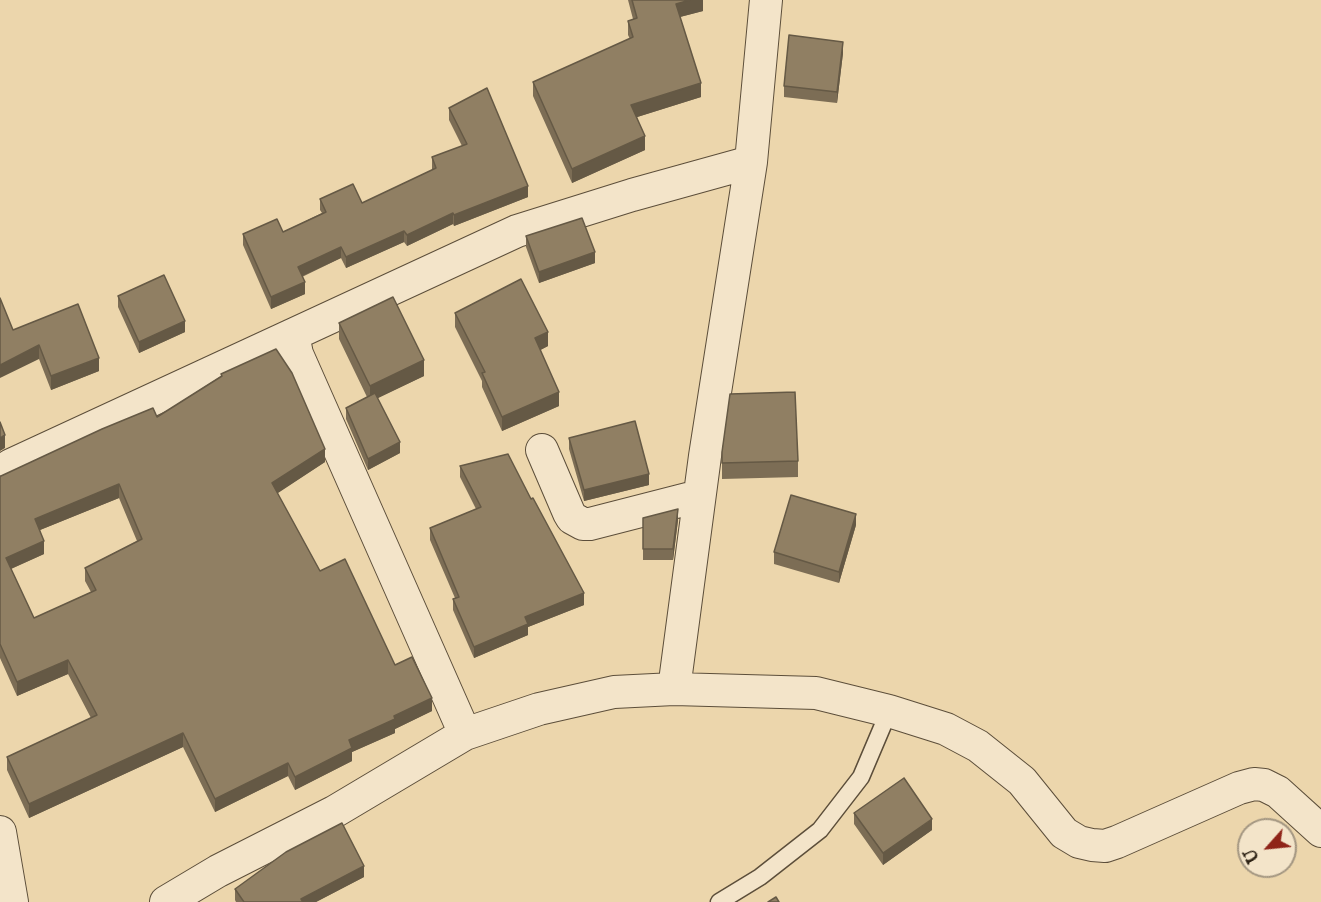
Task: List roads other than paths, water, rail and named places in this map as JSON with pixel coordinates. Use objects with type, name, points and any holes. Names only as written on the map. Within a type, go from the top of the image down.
[{"type":"street","points":[[674,689],[699,496],[751,162],[766,0]]},
{"type":"street","points":[[0,472],[517,231],[632,195],[751,162]]},
{"type":"street","points":[[293,335],[297,354],[465,734]]},
{"type":"street","points":[[542,450],[569,513],[572,518],[584,524],[699,496]]},
{"type":"street","points":[[166,902],[218,871],[334,812],[465,734],[539,709],[614,692],[674,689],[816,693],[889,711],[946,729],[978,746],[1022,781],[1064,833],[1079,842],[1092,845],[1105,846],[1117,842],[1239,788],[1254,784],[1264,785],[1278,792],[1321,831]]},
{"type":"street","points":[[0,832],[12,902]]},
{"type":"lane","points":[[719,902],[760,877],[820,830],[861,777],[889,711]]}]
